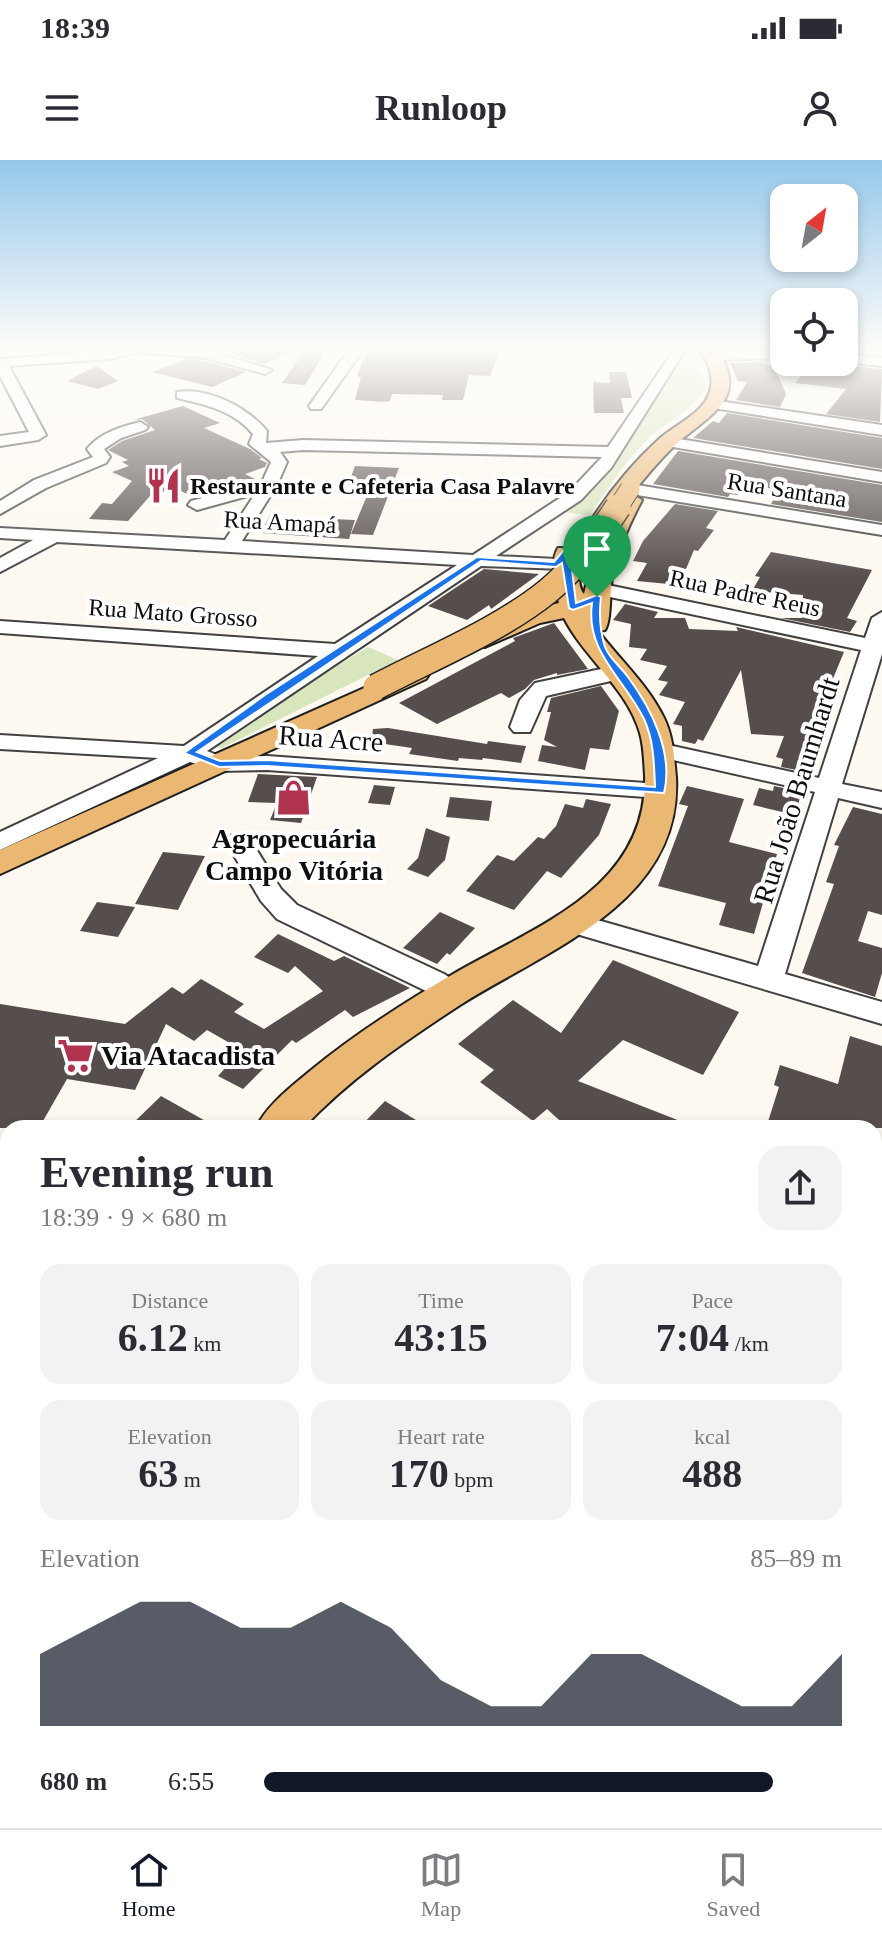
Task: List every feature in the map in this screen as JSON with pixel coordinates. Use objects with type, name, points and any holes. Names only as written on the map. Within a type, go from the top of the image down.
[{"type":"main road","points":[[0,863],[219,764],[533,603],[593,545],[667,442],[687,425]]},
{"type":"main road","points":[[580,606],[528,603],[534,591],[566,554],[600,524],[622,488],[634,485]]},
{"type":"main road","points":[[303,723],[381,691],[518,623],[580,606],[607,555],[634,485]]},
{"type":"main road","points":[[566,554],[596,547],[607,555]]},
{"type":"main road","points":[[284,1120],[360,1056],[450,993],[573,923],[612,893],[637,861],[653,830],[660,791],[659,750],[641,703],[601,650],[580,606],[567,578],[566,554]]},
{"type":"main road","points":[[303,723],[492,619],[534,591]]},
{"type":"street","points":[[0,441],[38,435],[33,425]]},
{"type":"street","points":[[231,545],[269,485],[279,462],[257,444],[261,434],[253,425]]},
{"type":"street","points":[[0,842],[189,753],[575,496],[590,483],[631,425]]},
{"type":"street","points":[[848,425],[882,430]]},
{"type":"street","points":[[0,509],[40,484],[94,464],[102,457],[95,449],[98,445],[120,432],[140,427]]},
{"type":"street","points":[[667,442],[882,477]]},
{"type":"street","points":[[265,448],[303,445],[614,452]]},
{"type":"street","points":[[197,505],[269,485]]},
{"type":"street","name":"Rua Santana","points":[[634,485],[882,530]]},
{"type":"street","name":"Rua Amapá","points":[[0,533],[54,536],[122,533],[231,545],[480,559],[566,554]]},
{"type":"street","points":[[0,566],[54,536]]},
{"type":"street","name":"Rua Padre Reus","points":[[580,606],[878,647]]},
{"type":"street","name":"Rua João Baumhardt","points":[[768,980],[878,647],[882,618]]},
{"type":"street","name":"Rua Mato Grosso","points":[[0,627],[342,651]]},
{"type":"street","points":[[522,727],[529,702],[543,688],[620,672]]},
{"type":"street","name":"Rua Acre","points":[[0,742],[189,753],[219,764],[267,763],[660,791]]},
{"type":"street","points":[[659,750],[882,800]]},
{"type":"street","points":[[239,842],[271,895],[287,912],[434,982],[450,993]]},
{"type":"street","points":[[573,923],[882,1013]]},
{"type":"green space","points":[[639,425],[666,425],[639,448],[590,515],[560,512],[599,474]]},
{"type":"green space","points":[[368,647],[398,660],[222,748],[207,746]]},
{"type":"building","points":[[149,425],[214,425],[204,428],[250,449],[267,463],[265,467],[245,474],[257,480],[193,497],[175,488],[150,496],[128,521],[89,519],[102,503],[112,504],[132,481],[112,472],[129,466],[122,462],[128,460],[108,450],[122,441],[155,430]]},
{"type":"building","points":[[708,425],[800,425],[882,438],[882,469],[693,438]]},
{"type":"building","points":[[678,451],[882,485],[882,522],[771,504],[779,490],[745,484],[738,495],[730,494],[728,497],[653,484]]},
{"type":"building","points":[[355,466],[399,468],[373,535],[351,534],[371,486],[348,485]]},
{"type":"building","points":[[675,504],[718,511],[706,528],[714,530],[698,551],[694,550],[686,569],[680,568],[679,585],[637,581],[647,563],[633,561],[643,541]]},
{"type":"building","points":[[270,515],[355,520],[349,539],[261,533]]},
{"type":"building","points":[[771,552],[872,570],[847,618],[857,621],[850,632],[781,618],[802,618],[803,595],[752,591],[760,577],[755,576]]},
{"type":"building","points":[[484,569],[539,574],[491,609],[489,605],[467,620],[428,606]]},
{"type":"building","points":[[625,604],[658,612],[654,618],[685,618],[689,629],[738,631],[736,627],[844,652],[820,710],[824,711],[814,738],[813,750],[816,751],[807,772],[781,767],[783,759],[776,757],[784,736],[751,734],[741,670],[703,741],[698,739],[695,744],[682,741],[682,726],[673,724],[685,702],[659,695],[668,682],[658,680],[667,666],[640,660],[647,649],[629,647],[631,624],[613,620]]},
{"type":"building","points":[[554,623],[588,669],[534,680],[509,698],[501,693],[437,724],[399,703],[515,641],[513,638]]},
{"type":"building","points":[[601,686],[619,711],[609,750],[590,748],[585,770],[538,761],[542,745],[557,747],[544,740],[551,698]]},
{"type":"building","points":[[388,728],[487,744],[488,741],[526,746],[521,763],[483,758],[459,758],[458,761],[409,754],[412,748],[371,742],[373,729]]},
{"type":"building","name":"Agropecuária Campo Vitória","points":[[258,774],[317,777],[301,823],[270,820],[277,803],[248,802]]},
{"type":"building","points":[[374,785],[395,787],[390,805],[368,803]]},
{"type":"building","points":[[687,786],[744,799],[729,842],[777,854],[754,934],[719,925],[726,903],[658,886],[688,806],[679,804]]},
{"type":"building","points":[[774,786],[802,792],[795,815],[753,805],[759,788],[773,791]]},
{"type":"building","points":[[450,797],[492,801],[489,821],[446,817]]},
{"type":"building","points":[[586,799],[611,804],[599,835],[561,878],[547,871],[514,910],[466,891],[497,855],[514,861],[538,837],[544,839],[556,826],[565,804],[583,808]]},
{"type":"building","points":[[853,807],[882,814],[882,915],[868,911],[858,941],[882,948],[882,973],[875,997],[802,973],[834,884],[826,882],[839,846],[834,845]]},
{"type":"building","points":[[426,828],[450,837],[445,860],[428,877],[407,869],[418,858]]},
{"type":"building","points":[[163,852],[205,856],[178,910],[135,904]]},
{"type":"building","points":[[97,902],[135,907],[118,937],[80,931]]},
{"type":"building","points":[[440,912],[475,928],[450,955],[447,953],[437,964],[403,948]]},
{"type":"building","points":[[278,934],[334,961],[344,956],[410,988],[353,1017],[345,1010],[296,1043],[292,1040],[243,1089],[218,1076],[242,1050],[207,1030],[194,1041],[166,1024],[135,1090],[67,1079],[44,1120],[0,1120],[0,1004],[125,1024],[172,987],[183,994],[201,979],[244,1004],[234,1012],[264,1029],[323,991],[295,966],[288,973],[254,957]]},
{"type":"building","points":[[613,960],[739,1012],[703,1075],[623,1040],[578,1081],[678,1120],[559,1120],[547,1109],[532,1120],[480,1082],[494,1070],[458,1044],[513,1000],[561,1033]]},
{"type":"building","points":[[850,1036],[882,1046],[882,1120],[769,1120],[779,1087],[774,1085],[780,1065],[838,1084]]},
{"type":"building","points":[[161,1096],[204,1120],[136,1120]]},
{"type":"building","points":[[385,1101],[416,1120],[367,1120]]},
{"type":"place","name":"Restaurante e Cafeteria Casa Palavre","points":[[164,486]]},
{"type":"place","name":"Agropecuária Campo Vitória","points":[[294,798]]},
{"type":"place","name":"Via Atacadista","points":[[75,1055]]},
{"type":"route","points":[[566,553],[573,608],[597,597],[595,613],[601,650],[625,679],[650,722],[659,750],[660,791],[267,763],[219,764],[189,753],[480,559],[556,565],[566,553]]}]
